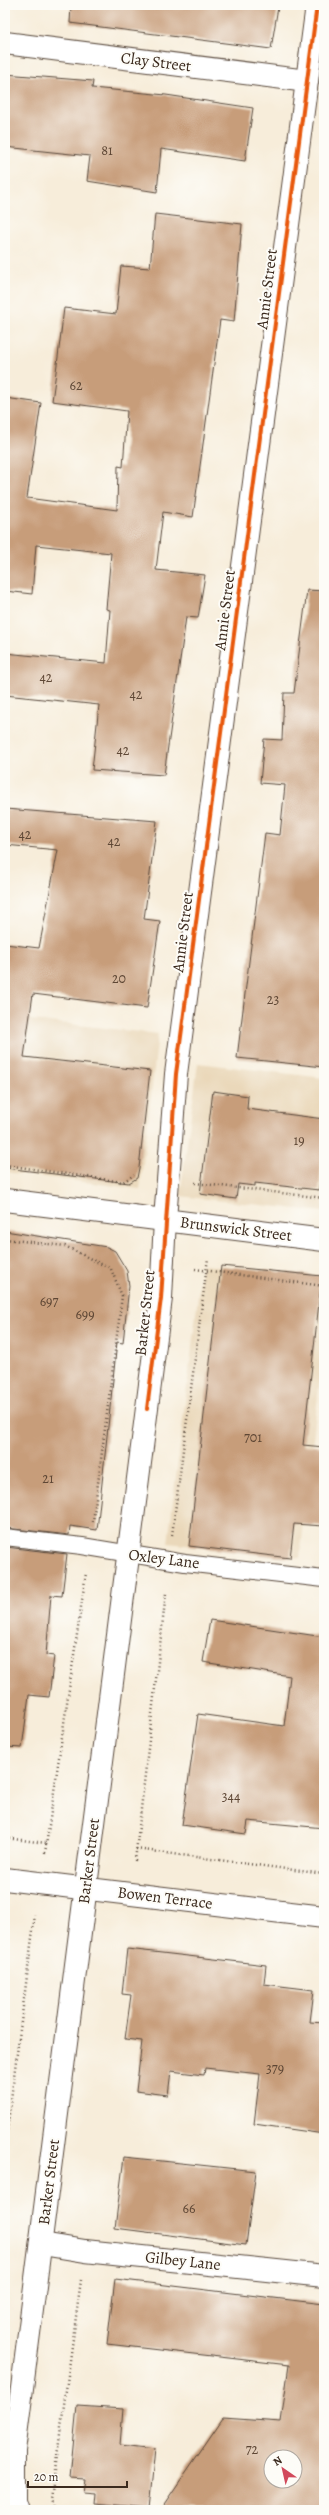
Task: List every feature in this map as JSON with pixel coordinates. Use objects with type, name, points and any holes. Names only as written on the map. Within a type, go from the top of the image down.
[{"type":"street","name":"Annie Street","points":[[165,1220],[176,1074],[317,5]]},
{"type":"street","name":"Clay Street","points":[[5,43],[307,81]]},
{"type":"street","name":"Brunswick Street","points":[[5,1200],[324,1240]]},
{"type":"street","name":"Barker Street","points":[[12,2504],[14,2451],[42,2244],[85,1889],[161,1298],[165,1220]]},
{"type":"street","name":"Bowen Terrace","points":[[5,1879],[324,1917]]},
{"type":"street","name":"Gilbey Lane","points":[[42,2244],[85,2251],[324,2276]]},
{"type":"lane","name":"Oxley Lane","points":[[5,1537],[82,1546],[128,1555],[324,1579]]},
{"type":"path","points":[[5,1165],[123,1182],[134,1175]]},
{"type":"path","points":[[189,1182],[324,1198]]},
{"type":"path","points":[[5,1239],[65,1246],[111,1270],[122,1296],[92,1526]]},
{"type":"path","points":[[171,1542],[208,1258]]},
{"type":"path","points":[[195,1269],[324,1286]]},
{"type":"path","points":[[45,1853],[87,1568]]},
{"type":"path","points":[[134,1861],[166,1593]]},
{"type":"path","points":[[5,1838],[46,1843]]},
{"type":"path","points":[[136,1849],[324,1874]]},
{"type":"path","points":[[5,2146],[35,1914]]},
{"type":"path","points":[[55,2510],[51,2500],[81,2276]]},
{"type":"shaded area","points":[[5,1017],[158,1034],[140,1189],[5,1172]]},
{"type":"shaded area","points":[[198,1063],[324,1078],[324,1212],[180,1196]]},
{"type":"shaded area","points":[[202,1265],[324,1276],[324,1341],[300,1558],[168,1543]]},
{"type":"building","points":[[71,5],[263,5],[278,7],[271,49],[70,23]]},
{"type":"building","points":[[5,74],[93,81],[92,88],[166,95],[253,108],[245,161],[161,149],[157,192],[87,181],[90,156],[5,147]]},
{"type":"building","points":[[155,214],[242,224],[234,322],[220,320],[193,517],[163,512],[156,570],[205,575],[198,618],[186,617],[164,775],[92,770],[99,705],[5,695],[5,653],[106,663],[110,610],[106,609],[111,553],[36,545],[32,594],[5,591],[5,398],[41,403],[27,498],[117,510],[118,466],[123,467],[127,411],[52,401],[64,308],[116,314],[121,266],[150,268]]},
{"type":"building","points":[[307,590],[324,591],[324,1067],[237,1058],[265,833],[280,835],[285,785],[260,783],[264,739],[282,740],[284,693],[294,693]]},
{"type":"building","points":[[5,809],[157,821],[144,919],[160,921],[147,1008],[33,994],[24,1057],[150,1071],[139,1168],[137,1178],[129,1183],[5,1168],[5,944],[39,948],[58,850],[5,845]]},
{"type":"building","points":[[213,1091],[248,1096],[247,1109],[324,1119],[324,1164],[321,1164],[319,1190],[255,1183],[255,1186],[238,1184],[236,1199],[200,1194]]},
{"type":"building","points":[[5,1231],[107,1247],[115,1251],[127,1271],[129,1286],[123,1343],[117,1342],[97,1530],[70,1526],[69,1535],[5,1528]]},
{"type":"building","points":[[221,1266],[322,1276],[303,1445],[324,1447],[324,1526],[294,1524],[290,1558],[189,1546]]},
{"type":"building","points":[[5,1547],[67,1554],[62,1596],[51,1595],[46,1655],[54,1656],[49,1697],[29,1695],[22,1748],[5,1747]]},
{"type":"building","points":[[210,1620],[324,1637],[324,1828],[248,1821],[246,1834],[182,1825],[198,1714],[284,1726],[290,1676],[203,1662]]},
{"type":"building","points":[[127,1949],[266,1965],[264,1984],[314,1990],[310,2022],[324,2023],[324,2134],[254,2124],[260,2074],[205,2068],[204,2075],[171,2071],[168,2095],[136,2091],[142,2041],[125,2039],[131,1995],[122,1994]]},
{"type":"building","points":[[124,2157],[256,2171],[246,2245],[115,2228]]},
{"type":"building","points":[[115,2279],[324,2304],[324,2510],[160,2510],[223,2418],[281,2422],[289,2365],[107,2344]]},
{"type":"building","points":[[77,2406],[123,2409],[120,2445],[155,2449],[149,2509],[94,2504],[95,2493],[83,2492],[85,2479],[70,2478]]},
{"type":"cycle path","points":[[147,1409],[161,1298],[176,1074],[317,5]]}]
